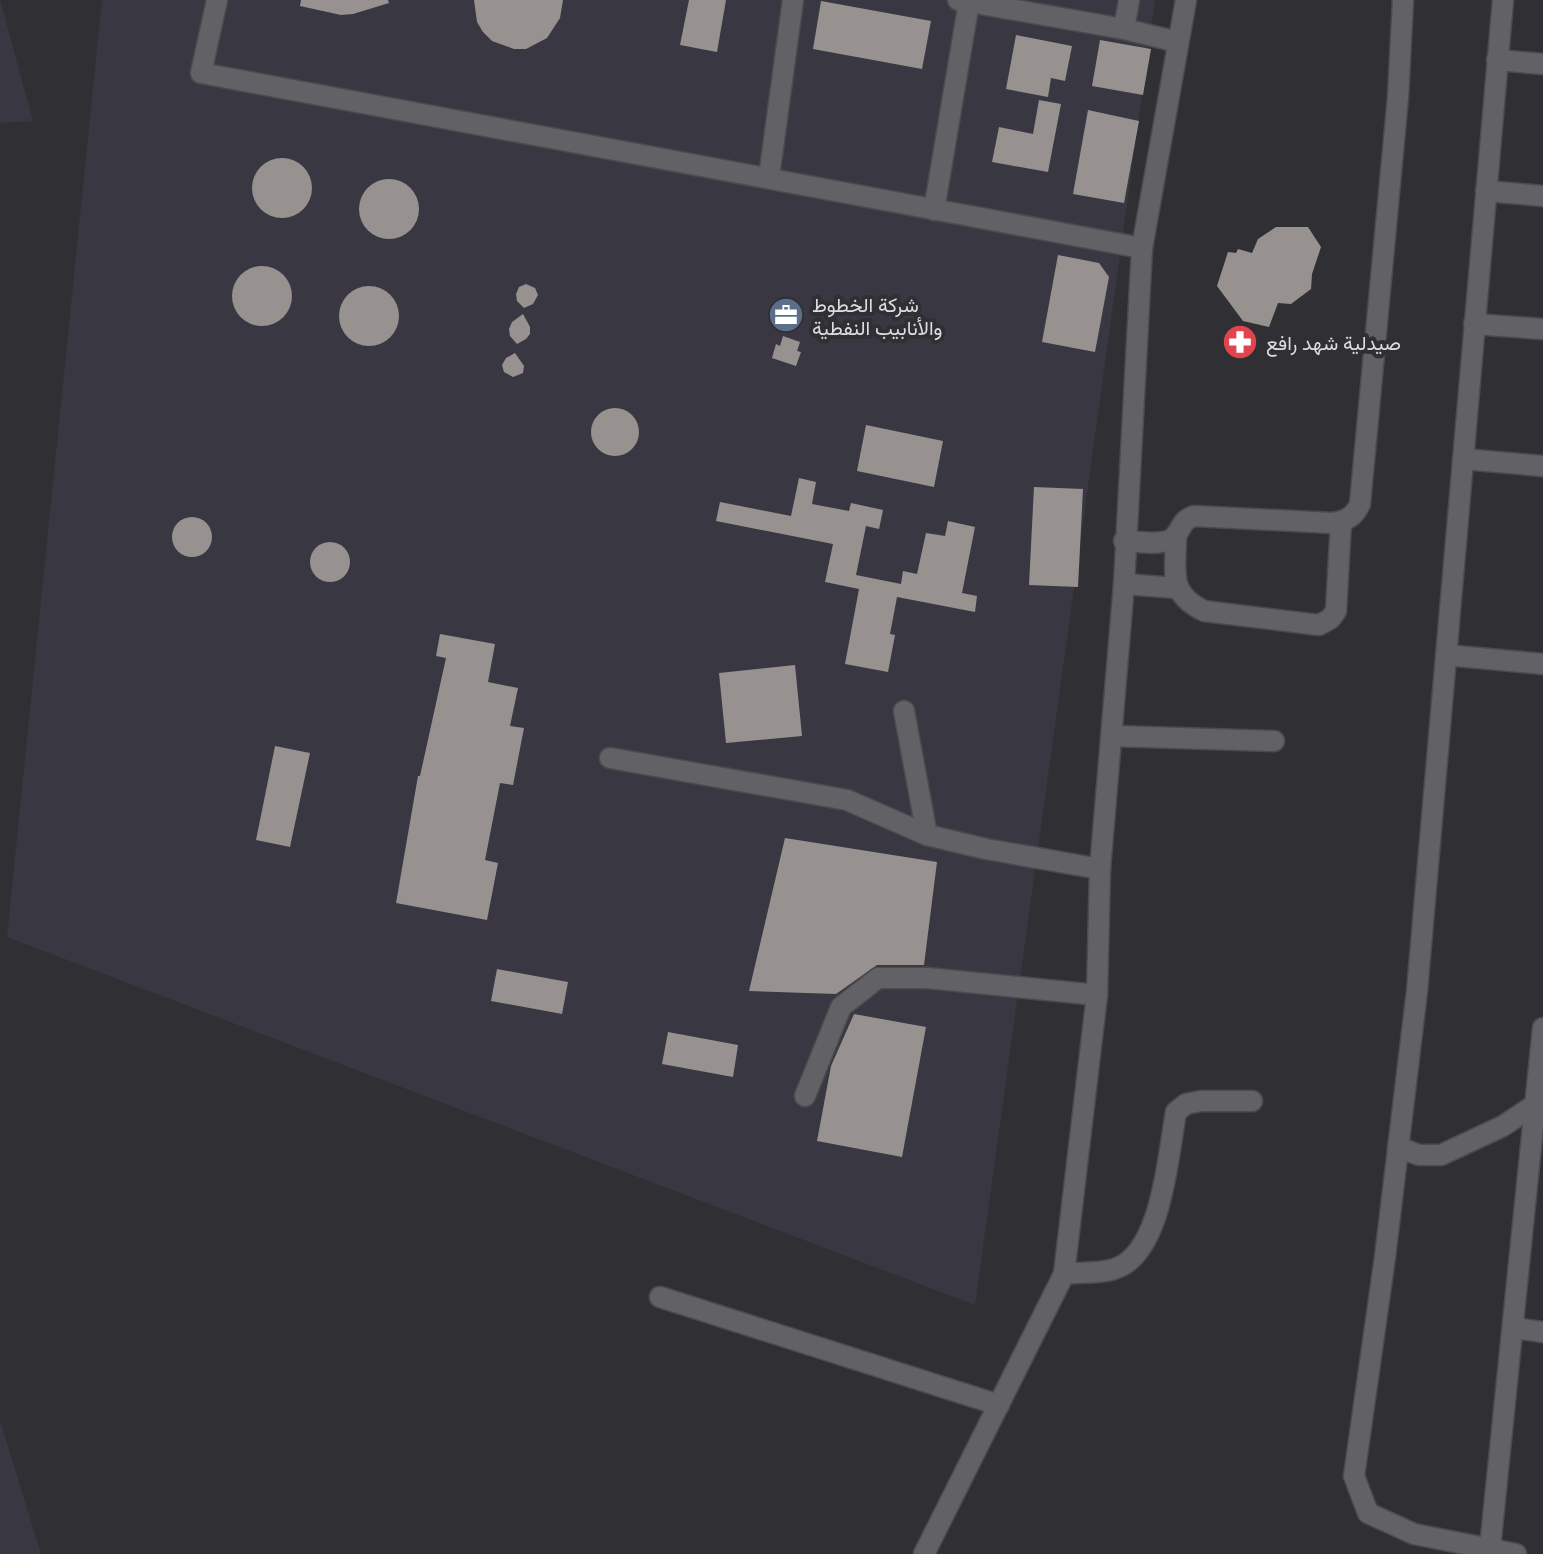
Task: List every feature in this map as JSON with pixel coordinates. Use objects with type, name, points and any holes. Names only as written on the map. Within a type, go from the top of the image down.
[{"type":"street","points":[[217,0],[201,73],[1142,248]]},
{"type":"street","points":[[769,177],[793,0]]},
{"type":"street","points":[[1124,29],[1129,0]]},
{"type":"street","points":[[924,1554],[1064,1274],[1097,995],[1100,869],[1124,584],[1142,248],[1186,0]]},
{"type":"street","points":[[1341,522],[1336,611],[1319,625],[1204,611],[1187,603],[1176,588],[1176,535],[1182,523],[1194,516],[1341,522],[1356,512],[1360,504],[1398,97],[1403,0]]},
{"type":"street","points":[[1503,0],[1417,991],[1354,1476],[1368,1513],[1414,1534],[1516,1554]]},
{"type":"street","points":[[934,210],[963,1],[1124,29],[1178,42]]},
{"type":"street","points":[[1497,60],[1543,64]]},
{"type":"street","points":[[1486,191],[1543,196]]},
{"type":"street","points":[[1474,324],[1543,329]]},
{"type":"street","points":[[1463,459],[1543,466]]},
{"type":"street","points":[[1124,541],[1164,542],[1176,535]]},
{"type":"street","points":[[1124,584],[1176,588]]},
{"type":"street","points":[[1446,655],[1543,664]]},
{"type":"street","points":[[904,711],[927,835]]},
{"type":"street","points":[[1113,736],[1274,741]]},
{"type":"street","points":[[610,758],[847,800],[927,835],[1100,869]]},
{"type":"street","points":[[805,1096],[841,1007],[878,978],[927,978],[1097,995]]},
{"type":"street","points":[[1490,1548],[1539,1102],[1543,1028]]},
{"type":"street","points":[[1064,1274],[1115,1269],[1142,1249],[1158,1215],[1176,1112],[1186,1104],[1252,1101]]},
{"type":"street","points":[[1398,1147],[1419,1155],[1441,1155],[1503,1126],[1539,1102]]},
{"type":"street","points":[[660,1297],[999,1405]]},
{"type":"street","points":[[1514,1328],[1543,1332]]},
{"type":"shaded area","points":[[0,0],[33,121],[0,123]]},
{"type":"shaded area","points":[[102,0],[1155,0],[975,1305],[7,937]]},
{"type":"shaded area","points":[[0,1420],[41,1554],[0,1554]]},
{"type":"building","points":[[301,0],[388,0],[389,3],[341,15],[300,6]]},
{"type":"building","points":[[474,0],[563,0],[560,18],[547,38],[526,49],[514,49],[492,41],[483,32],[477,22]]},
{"type":"building","points":[[689,0],[726,0],[717,52],[680,45]]},
{"type":"building","points":[[821,1],[931,21],[922,69],[813,49]]},
{"type":"building","points":[[1016,35],[1072,46],[1065,81],[1051,78],[1048,97],[1006,89]]},
{"type":"building","points":[[1100,40],[1151,49],[1143,95],[1092,86]]},
{"type":"building","points":[[1039,100],[1061,104],[1048,172],[992,162],[999,127],[1033,134]]},
{"type":"building","points":[[1088,110],[1139,121],[1124,203],[1073,194]]},
{"type":"building","points":[[282,158],[293,160],[303,167],[310,177],[310,199],[303,209],[293,216],[282,218],[271,216],[261,209],[254,199],[252,188],[254,177],[261,167],[271,160]]},
{"type":"building","points":[[389,179],[400,181],[410,188],[417,198],[417,220],[410,230],[400,237],[389,239],[378,237],[368,230],[361,220],[359,209],[361,198],[368,188],[378,181]]},
{"type":"building","points":[[1276,227],[1308,227],[1321,247],[1312,274],[1311,289],[1291,304],[1278,303],[1269,327],[1243,321],[1217,286],[1228,252],[1236,253],[1238,249],[1252,253],[1258,239]]},
{"type":"building","points":[[1058,255],[1099,263],[1109,277],[1095,352],[1042,342]]},
{"type":"building","points":[[262,266],[273,268],[283,275],[290,285],[290,307],[283,317],[273,324],[262,326],[251,324],[241,317],[234,307],[232,296],[234,285],[241,275],[251,268]]},
{"type":"building","points":[[526,284],[535,288],[538,295],[533,304],[524,308],[517,301],[516,294],[519,287]]},
{"type":"building","points":[[369,286],[380,288],[390,295],[397,305],[397,327],[390,337],[380,344],[369,346],[358,344],[348,337],[341,327],[339,316],[341,305],[348,295],[358,288]]},
{"type":"building","points":[[523,314],[530,334],[517,344],[510,336],[509,329],[512,322]]},
{"type":"building","points":[[783,336],[800,342],[797,351],[801,352],[796,366],[772,358],[776,344],[780,346]]},
{"type":"building","points":[[515,353],[524,366],[523,373],[513,377],[504,372],[502,365],[506,358]]},
{"type":"building","points":[[615,408],[632,415],[639,432],[632,449],[615,456],[598,449],[591,432],[598,415]]},
{"type":"building","points":[[866,425],[943,441],[934,487],[857,471]]},
{"type":"building","points":[[799,478],[816,482],[812,504],[849,511],[851,503],[883,510],[879,529],[866,526],[856,575],[901,584],[903,571],[917,574],[926,533],[945,536],[948,521],[975,527],[962,593],[977,596],[975,612],[897,597],[890,634],[895,635],[888,672],[845,664],[859,589],[825,582],[833,544],[716,521],[720,502],[791,516]]},
{"type":"building","points":[[1034,487],[1083,489],[1078,587],[1029,585]]},
{"type":"building","points":[[192,517],[206,523],[212,537],[206,551],[192,557],[178,551],[172,537],[178,523]]},
{"type":"building","points":[[330,542],[344,548],[350,562],[344,576],[330,582],[316,576],[310,562],[316,548]]},
{"type":"building","points":[[440,634],[495,644],[488,682],[518,688],[510,726],[524,728],[513,785],[500,783],[485,860],[498,863],[487,920],[396,903],[418,776],[446,658],[436,656]]},
{"type":"building","points":[[795,665],[802,736],[726,743],[719,673]]},
{"type":"building","points":[[275,746],[310,753],[290,847],[256,840]]},
{"type":"building","points":[[785,838],[937,862],[924,965],[877,965],[836,994],[749,991]]},
{"type":"building","points":[[497,969],[568,982],[562,1014],[491,1001]]},
{"type":"building","points":[[854,1014],[926,1027],[902,1157],[817,1141],[831,1066]]},
{"type":"building","points":[[668,1032],[738,1045],[733,1077],[662,1064]]},
{"type":"place","name":"شركة الخطوط والأنابيب النفطية","points":[[786,315]]},
{"type":"place","name":"صيدلية شهد رافع","points":[[1240,342]]}]
